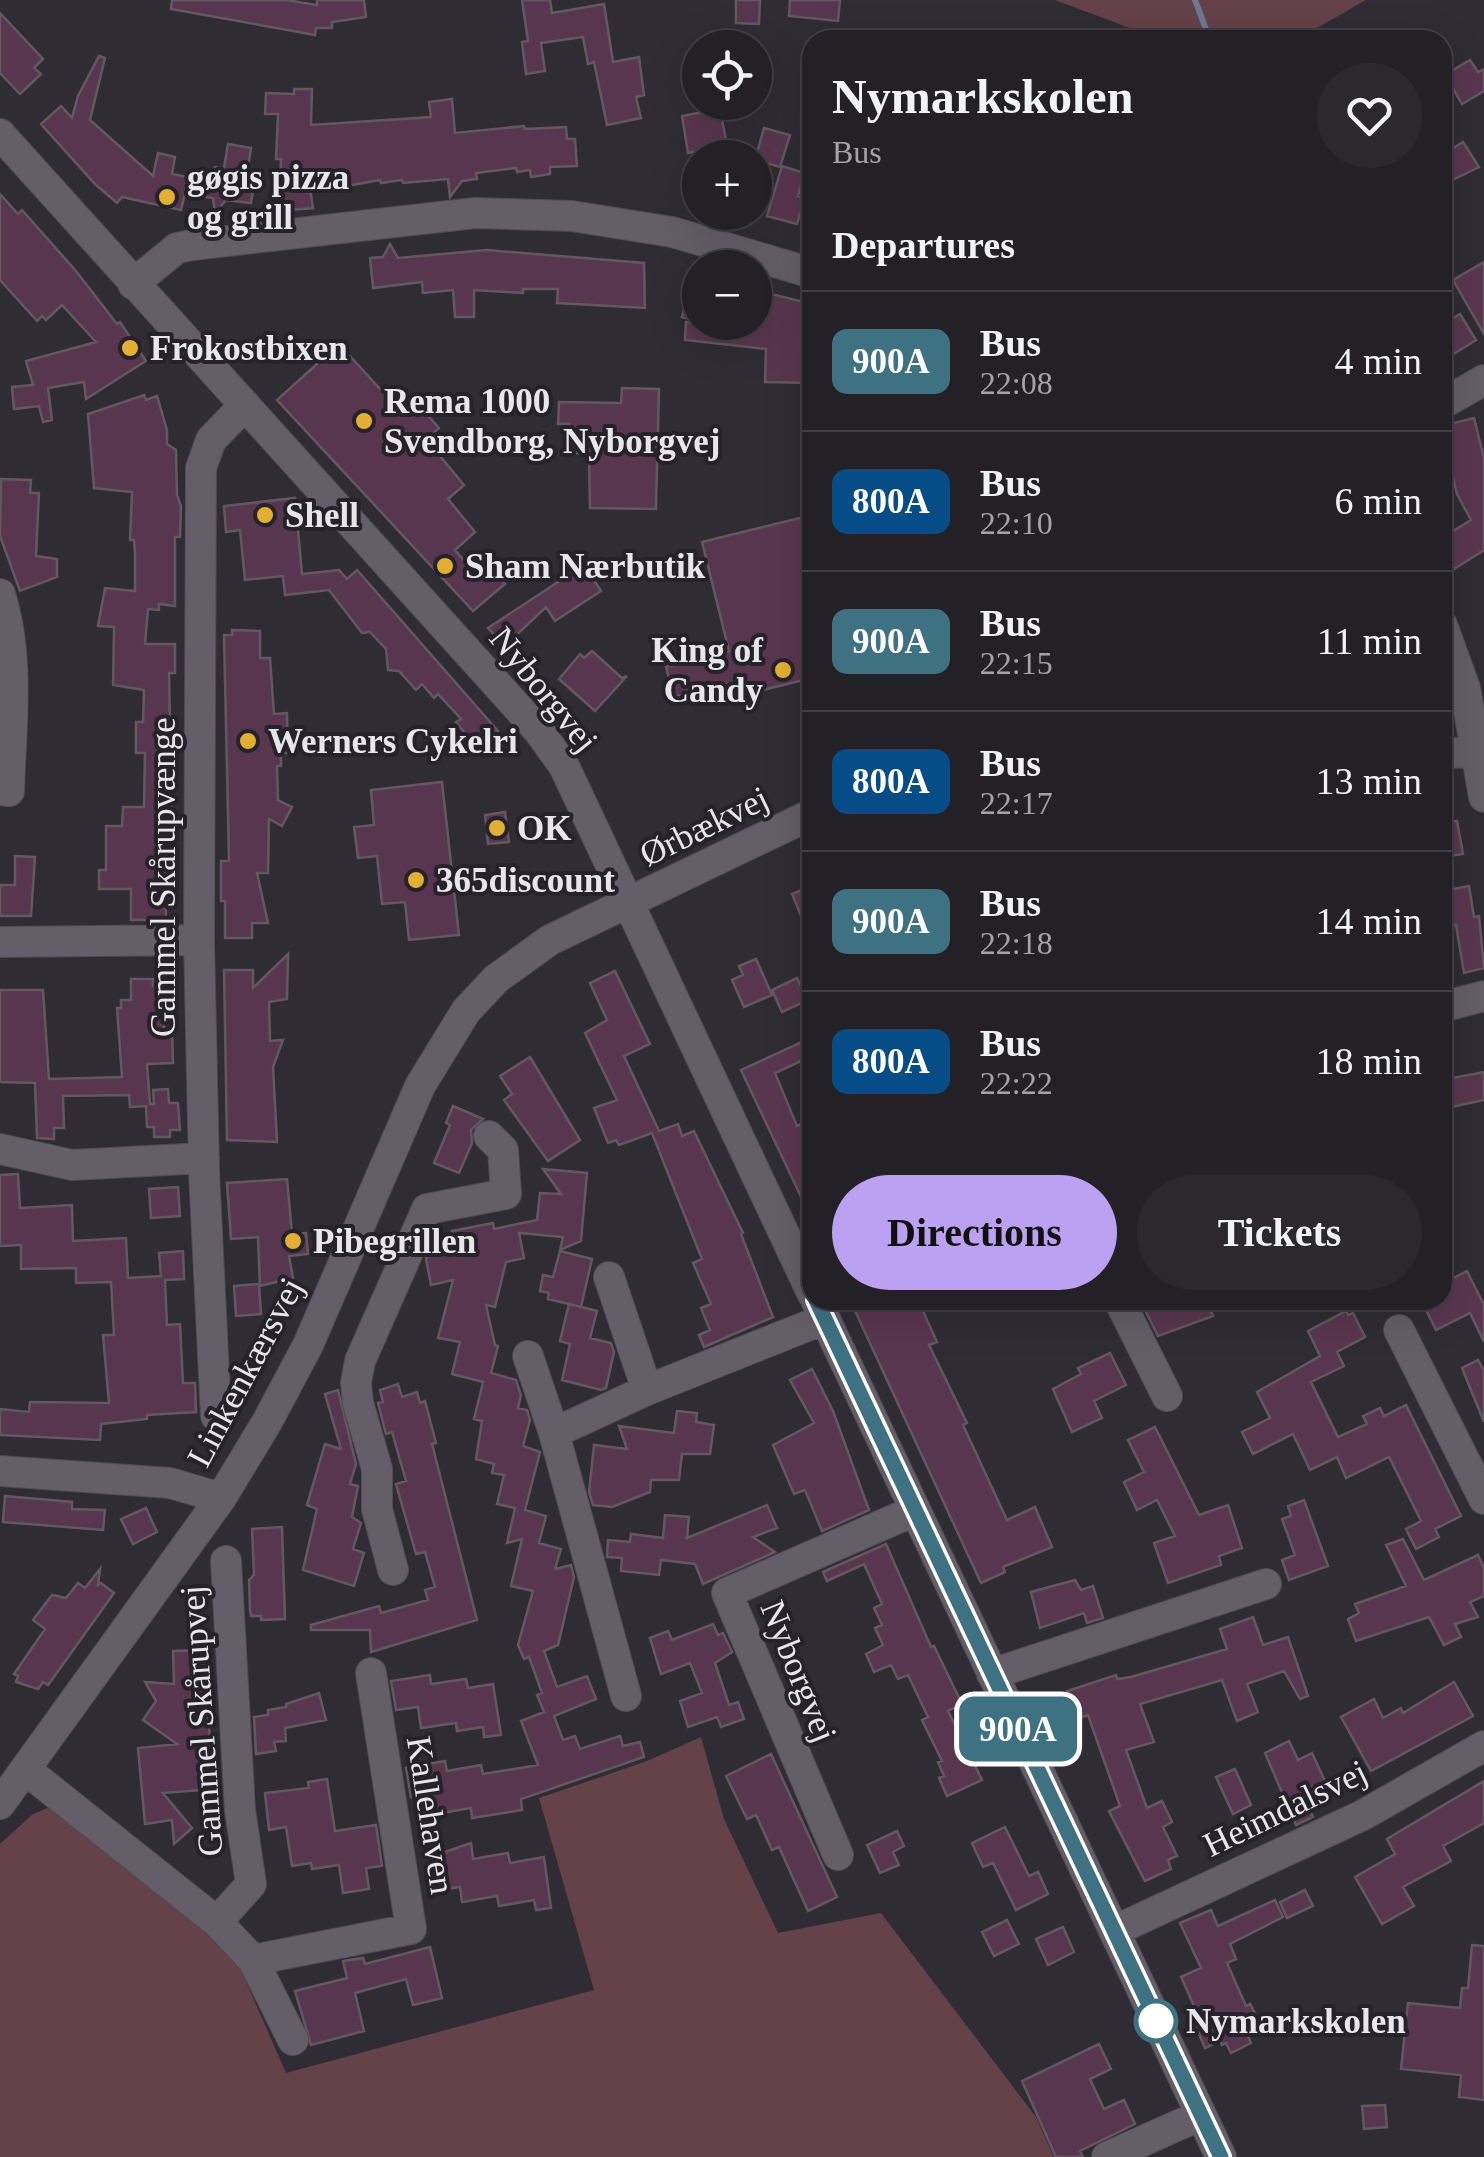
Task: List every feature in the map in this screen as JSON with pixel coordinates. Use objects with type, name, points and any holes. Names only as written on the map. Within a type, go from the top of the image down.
[{"type":"street","name":"Nyborgvej","points":[[0,134],[538,730],[564,766],[628,904],[802,1247]]},
{"type":"street","points":[[132,284],[177,248],[475,213],[572,216],[670,231],[802,270]]},
{"type":"street","points":[[1452,398],[1484,380]]},
{"type":"street","name":"Gammel Skårupvænge","points":[[216,1416],[227,1363],[204,1158],[198,940],[201,468],[210,440],[245,405]]},
{"type":"street","points":[[0,790],[9,790],[13,660],[3,614]]},
{"type":"street","points":[[1452,652],[1480,752],[1484,797]]},
{"type":"street","points":[[1452,753],[1480,752]]},
{"type":"street","name":"Ørbækvej","points":[[628,904],[802,819]]},
{"type":"street","name":"Linkenkærsvej","points":[[0,1804],[221,1498],[292,1376],[420,1086],[466,1011],[496,979],[536,949],[628,904]]},
{"type":"street","points":[[0,942],[198,940]]},
{"type":"street","points":[[1452,1004],[1484,996]]},
{"type":"street","points":[[393,1570],[377,1509],[378,1470],[356,1383],[360,1361],[427,1209],[506,1194],[503,1150],[488,1136]]},
{"type":"street","points":[[0,1149],[72,1165],[204,1158]]},
{"type":"street","points":[[341,1267],[392,1288]]},
{"type":"street","points":[[608,1278],[647,1390]]},
{"type":"street","points":[[554,1433],[806,1310]]},
{"type":"street","name":"Nyborgvej","points":[[821,1310],[1221,2157]]},
{"type":"street","points":[[1124,1310],[1167,1396]]},
{"type":"street","points":[[1399,1330],[1484,1499]]},
{"type":"street","points":[[528,1356],[554,1433],[626,1696]]},
{"type":"street","points":[[0,1471],[170,1483],[221,1498]]},
{"type":"street","name":"Nyborgvej","points":[[838,1855],[727,1593],[914,1511]]},
{"type":"street","name":"Gammel Skårupvej","points":[[217,1922],[251,1884],[240,1810],[226,1561]]},
{"type":"street","points":[[992,1674],[1266,1584]]},
{"type":"street","name":"Kallehaven","points":[[254,1960],[410,1929],[372,1673]]},
{"type":"street","name":"Heimdalsvej","points":[[1114,1930],[1363,1815],[1484,1746]]},
{"type":"street","points":[[26,1770],[217,1922],[254,1960],[293,2040]]},
{"type":"street","points":[[1107,2157],[1201,2115]]},
{"type":"shaded area","points":[[1055,0],[1366,0],[1314,30],[1135,30]]},
{"type":"shaded area","points":[[701,1737],[724,1819],[778,1933],[881,1913],[1036,2117],[1054,2157],[0,2157],[0,1844],[33,1814],[50,1807],[189,1916],[241,1970],[286,2073],[594,1990],[539,1798],[647,1761]]},
{"type":"building","points":[[172,0],[286,0],[317,5],[317,0],[364,0],[366,17],[332,22],[332,28],[316,28],[315,35],[171,9]]},
{"type":"building","points":[[522,0],[550,0],[552,13],[604,4],[613,62],[639,57],[644,95],[636,97],[641,118],[607,125],[594,62],[588,64],[583,37],[541,43],[545,71],[526,74],[522,42],[528,41]]},
{"type":"building","points":[[736,0],[760,0],[759,24],[736,23]]},
{"type":"building","points":[[790,0],[840,0],[838,21],[789,16]]},
{"type":"building","points":[[0,13],[43,59],[34,68],[41,74],[20,94],[0,73]]},
{"type":"building","points":[[99,56],[105,58],[90,120],[153,176],[158,153],[175,157],[172,174],[213,182],[215,167],[224,168],[228,144],[251,148],[245,188],[253,190],[251,203],[226,200],[215,213],[213,198],[185,194],[181,210],[122,197],[117,203],[95,184],[41,124],[61,106],[72,118],[78,96]]},
{"type":"building","points":[[1470,60],[1478,72],[1484,69],[1484,91],[1462,104],[1452,87],[1452,71]]},
{"type":"building","points":[[294,89],[312,89],[311,125],[431,117],[429,102],[452,99],[455,133],[524,126],[566,127],[567,139],[575,139],[577,166],[550,167],[550,174],[531,177],[530,170],[517,172],[516,168],[476,173],[477,179],[462,181],[450,197],[448,179],[403,183],[380,180],[310,188],[313,208],[279,211],[278,114],[265,114],[266,93],[294,94]]},
{"type":"building","points":[[683,120],[722,120],[726,140],[686,140]]},
{"type":"building","points":[[764,128],[790,135],[780,167],[772,165],[772,140],[761,140]]},
{"type":"building","points":[[1463,142],[1479,167],[1452,180],[1452,149]]},
{"type":"building","points":[[782,166],[802,172],[798,196],[802,197],[802,208],[797,224],[772,217],[772,199]]},
{"type":"building","points":[[0,194],[18,214],[22,210],[76,271],[117,324],[120,322],[146,361],[86,399],[84,382],[48,388],[52,420],[43,422],[39,406],[14,409],[12,387],[33,385],[26,361],[96,342],[62,305],[46,320],[42,316],[37,321],[0,280]]},
{"type":"building","points":[[390,244],[398,258],[487,250],[644,263],[645,308],[557,303],[558,289],[523,289],[523,293],[474,290],[474,317],[455,317],[453,290],[423,293],[422,282],[373,288],[370,258],[383,257]]},
{"type":"building","points":[[1484,262],[1484,334],[1453,280]]},
{"type":"building","points":[[772,294],[802,302],[802,383],[765,382],[766,349],[685,340],[772,340]]},
{"type":"building","points":[[1460,314],[1476,340],[1452,355],[1452,319]]},
{"type":"building","name":"Rema 1000 Svendborg, Nyborgvej","points":[[339,344],[402,413],[415,401],[439,428],[426,439],[464,485],[448,499],[475,532],[455,550],[479,577],[489,568],[505,584],[473,611],[277,400]]},
{"type":"building","points":[[622,388],[659,389],[656,509],[590,508],[589,456],[568,451],[569,424],[558,424],[559,402],[621,403]]},
{"type":"building","points":[[144,395],[146,400],[157,396],[167,444],[176,450],[177,495],[181,506],[180,537],[175,537],[175,606],[159,604],[159,610],[148,609],[145,644],[175,644],[175,673],[169,673],[172,828],[165,828],[166,920],[131,920],[131,889],[99,889],[99,870],[106,870],[106,826],[122,826],[123,807],[144,807],[145,753],[136,753],[136,722],[143,722],[144,690],[113,685],[114,627],[98,626],[105,588],[135,591],[135,554],[134,540],[130,540],[132,492],[94,488],[88,414]]},
{"type":"building","points":[[1474,418],[1484,458],[1484,550],[1454,569],[1452,532],[1471,520],[1457,494],[1452,473],[1452,424]]},
{"type":"building","points":[[1,479],[31,480],[30,493],[39,493],[36,556],[57,559],[57,577],[20,591],[0,536]]},
{"type":"building","points":[[295,498],[302,574],[339,570],[347,579],[357,570],[498,731],[477,748],[456,722],[461,719],[438,694],[434,698],[422,684],[416,690],[399,671],[388,670],[386,649],[370,632],[362,633],[329,590],[285,595],[283,576],[245,580],[240,530],[226,532],[224,506]]},
{"type":"building","points":[[802,517],[802,680],[742,695],[739,681],[674,697],[666,667],[729,651],[702,542]]},
{"type":"building","points":[[584,565],[601,591],[555,621],[546,607],[505,646],[488,628]]},
{"type":"building","points":[[232,630],[260,631],[260,658],[270,658],[274,714],[287,713],[288,753],[281,753],[281,766],[277,766],[278,800],[292,807],[282,826],[269,819],[268,873],[257,873],[268,923],[252,923],[252,938],[225,938],[225,901],[221,901],[221,861],[229,861],[224,635],[232,635]]},
{"type":"building","points":[[592,651],[622,678],[627,676],[595,711],[559,679],[580,654],[584,658]]},
{"type":"building","name":"365discount","points":[[442,782],[459,935],[409,940],[405,902],[382,904],[377,856],[358,858],[354,827],[374,825],[371,790]]},
{"type":"building","name":"OK","points":[[505,812],[509,842],[488,844],[485,815]]},
{"type":"building","points":[[1457,821],[1463,854],[1452,856],[1452,822]]},
{"type":"building","points":[[15,856],[35,857],[31,916],[0,916],[0,885],[15,885]]},
{"type":"building","points":[[1469,886],[1474,917],[1479,916],[1484,968],[1464,973],[1456,925],[1452,926],[1452,889]]},
{"type":"building","points":[[802,890],[802,918],[792,894]]},
{"type":"building","points":[[288,954],[287,999],[269,1002],[270,1041],[283,1040],[273,1067],[277,1142],[227,1140],[224,970],[253,970],[253,988]]},
{"type":"building","points":[[756,959],[772,995],[744,1007],[732,980],[743,975],[739,966]]},
{"type":"building","points":[[615,971],[650,1044],[624,1056],[659,1131],[678,1124],[682,1136],[694,1131],[743,1233],[773,1317],[704,1347],[699,1335],[710,1330],[701,1308],[711,1304],[693,1263],[702,1259],[652,1133],[619,1145],[616,1140],[608,1143],[594,1108],[617,1100],[585,1033],[607,1020],[590,983]]},
{"type":"building","points":[[797,978],[802,1003],[782,1012],[772,990]]},
{"type":"building","points":[[131,979],[153,979],[153,986],[164,986],[164,1034],[172,1033],[173,1063],[147,1064],[150,1104],[154,1104],[153,1090],[168,1089],[169,1103],[178,1103],[180,1130],[170,1130],[170,1137],[154,1137],[154,1127],[147,1127],[146,1106],[130,1107],[129,1095],[63,1096],[64,1128],[54,1128],[54,1139],[37,1138],[35,1083],[0,1082],[0,990],[43,990],[49,1079],[122,1077],[117,1008],[121,1008],[121,1000],[131,1000]]},
{"type":"building","points":[[802,1042],[802,1061],[775,1073],[797,1126],[802,1123],[802,1199],[741,1070]]},
{"type":"building","points":[[530,1057],[580,1140],[548,1161],[504,1100],[512,1094],[500,1076]]},
{"type":"building","points":[[1484,1072],[1484,1100],[1452,1107],[1452,1078]]},
{"type":"building","points":[[453,1106],[483,1119],[471,1130],[472,1143],[459,1173],[434,1163],[450,1125],[446,1123]]},
{"type":"building","points":[[543,1169],[587,1173],[581,1241],[560,1250],[563,1237],[519,1233],[524,1258],[506,1262],[495,1307],[486,1305],[498,1346],[491,1373],[516,1380],[521,1395],[518,1408],[527,1410],[530,1420],[523,1446],[540,1452],[525,1510],[546,1516],[539,1543],[561,1549],[555,1569],[571,1565],[574,1577],[558,1645],[544,1651],[557,1687],[587,1676],[596,1699],[554,1716],[563,1740],[575,1736],[580,1749],[620,1736],[623,1746],[640,1742],[644,1757],[521,1799],[522,1810],[472,1818],[471,1808],[436,1814],[433,1794],[411,1797],[406,1768],[445,1761],[447,1771],[481,1765],[483,1774],[538,1765],[521,1721],[544,1712],[537,1695],[542,1693],[529,1657],[524,1659],[518,1645],[533,1591],[511,1586],[522,1539],[507,1543],[515,1508],[497,1504],[504,1475],[492,1473],[494,1464],[476,1459],[482,1421],[474,1419],[483,1382],[452,1374],[460,1342],[438,1338],[453,1280],[431,1285],[426,1259],[434,1238],[453,1234],[452,1231],[493,1223],[494,1229],[537,1220],[540,1193],[561,1194]]},
{"type":"building","points":[[18,1174],[20,1208],[72,1205],[73,1241],[126,1238],[128,1278],[161,1276],[159,1253],[183,1251],[184,1279],[165,1280],[167,1325],[180,1324],[183,1383],[195,1383],[196,1412],[147,1415],[147,1419],[101,1424],[100,1440],[0,1435],[0,1409],[29,1412],[30,1402],[109,1403],[103,1335],[114,1335],[111,1282],[76,1283],[76,1268],[21,1269],[21,1245],[0,1246],[0,1175]]},
{"type":"building","points":[[287,1179],[292,1234],[306,1233],[308,1254],[289,1256],[293,1278],[260,1286],[258,1237],[231,1239],[227,1183]]},
{"type":"building","points":[[178,1187],[180,1216],[151,1218],[149,1189]]},
{"type":"building","points":[[560,1251],[592,1259],[581,1307],[548,1299],[549,1293],[540,1291],[543,1275],[553,1277]]},
{"type":"building","points":[[1467,1271],[1484,1305],[1484,1342],[1470,1313],[1436,1330],[1426,1310],[1452,1310],[1452,1279]]},
{"type":"building","points":[[259,1284],[261,1314],[236,1316],[234,1286]]},
{"type":"building","points":[[569,1304],[597,1311],[590,1338],[611,1343],[614,1352],[606,1388],[562,1380],[570,1344],[560,1341]]},
{"type":"building","points":[[855,1310],[923,1310],[937,1342],[929,1345],[1007,1520],[1035,1507],[1052,1547],[1003,1567],[1005,1572],[981,1583]]},
{"type":"building","points":[[1145,1310],[1210,1310],[1213,1316],[1158,1336]]},
{"type":"building","points":[[1346,1311],[1348,1315],[1353,1313],[1365,1337],[1337,1352],[1344,1366],[1311,1382],[1338,1437],[1367,1424],[1363,1416],[1380,1408],[1384,1416],[1406,1405],[1461,1516],[1435,1529],[1439,1537],[1416,1549],[1406,1529],[1421,1521],[1389,1457],[1346,1478],[1337,1457],[1310,1470],[1293,1434],[1253,1454],[1242,1432],[1270,1418],[1257,1392],[1320,1356],[1308,1331]]},
{"type":"building","points":[[1110,1353],[1126,1385],[1094,1401],[1102,1418],[1072,1432],[1053,1389],[1081,1374],[1078,1368]]},
{"type":"building","points":[[1478,1360],[1484,1371],[1484,1422],[1462,1368]]},
{"type":"building","points":[[812,1369],[833,1411],[869,1510],[822,1531],[805,1490],[794,1494],[773,1445],[814,1423],[790,1380]]},
{"type":"building","points":[[398,1384],[402,1397],[417,1392],[420,1403],[425,1401],[436,1443],[432,1444],[477,1620],[371,1652],[370,1630],[311,1630],[311,1625],[379,1606],[381,1613],[428,1600],[425,1590],[435,1587],[425,1552],[416,1554],[396,1484],[406,1481],[392,1432],[386,1434],[378,1403],[383,1402],[380,1390]]},
{"type":"building","points":[[338,1390],[356,1464],[350,1484],[358,1486],[352,1517],[361,1523],[353,1549],[364,1553],[354,1586],[303,1570],[317,1509],[307,1505],[325,1444],[341,1449],[325,1394]]},
{"type":"building","points":[[677,1411],[697,1413],[696,1422],[714,1425],[710,1454],[682,1454],[679,1480],[651,1480],[650,1492],[612,1507],[593,1505],[589,1492],[594,1445],[627,1449],[619,1426],[674,1433]]},
{"type":"building","points":[[1155,1427],[1199,1515],[1228,1505],[1242,1548],[1219,1556],[1221,1565],[1168,1583],[1154,1543],[1175,1536],[1157,1500],[1137,1510],[1124,1482],[1144,1472],[1128,1440]]},
{"type":"building","points":[[5,1496],[72,1502],[72,1509],[105,1510],[103,1530],[3,1522]]},
{"type":"building","points":[[1304,1500],[1328,1566],[1289,1580],[1282,1560],[1295,1555],[1282,1519],[1291,1516],[1288,1506]]},
{"type":"building","points":[[767,1505],[777,1528],[753,1537],[775,1552],[703,1584],[695,1564],[661,1560],[659,1575],[621,1571],[622,1558],[607,1557],[608,1540],[630,1542],[631,1534],[663,1538],[665,1515],[689,1517],[687,1538]]},
{"type":"building","points":[[146,1508],[157,1532],[133,1544],[121,1519]]},
{"type":"building","points":[[282,1527],[285,1619],[261,1620],[261,1616],[251,1616],[250,1610],[249,1580],[254,1575],[252,1529]]},
{"type":"building","points":[[1403,1539],[1424,1580],[1478,1555],[1484,1568],[1484,1596],[1470,1602],[1478,1617],[1455,1624],[1461,1637],[1444,1645],[1429,1617],[1356,1641],[1348,1619],[1359,1613],[1355,1604],[1406,1586],[1386,1545]]},
{"type":"building","points":[[886,1544],[931,1647],[934,1646],[962,1704],[948,1711],[982,1780],[947,1796],[939,1778],[944,1776],[938,1762],[942,1761],[922,1720],[928,1717],[908,1675],[898,1679],[891,1665],[874,1672],[866,1654],[883,1645],[875,1628],[882,1625],[874,1608],[882,1604],[864,1564],[827,1581],[823,1572]]},
{"type":"building","points":[[100,1569],[98,1585],[101,1583],[114,1593],[48,1685],[43,1682],[38,1689],[16,1682],[18,1676],[14,1674],[45,1629],[33,1620],[52,1595],[66,1598],[78,1583],[85,1588]]},
{"type":"building","points":[[1075,1580],[1081,1590],[1093,1586],[1103,1618],[1087,1623],[1084,1613],[1040,1628],[1031,1592]]},
{"type":"building","points":[[1253,1617],[1263,1645],[1288,1637],[1308,1696],[1300,1699],[1284,1671],[1247,1684],[1258,1712],[1237,1721],[1222,1680],[1140,1704],[1154,1742],[1126,1750],[1147,1808],[1162,1801],[1172,1822],[1163,1827],[1177,1856],[1168,1860],[1171,1869],[1145,1881],[1109,1811],[1120,1806],[1088,1715],[1076,1719],[1067,1691],[1116,1675],[1117,1679],[1131,1677],[1227,1649],[1220,1629]]},
{"type":"building","points":[[713,1624],[718,1635],[723,1633],[732,1652],[715,1663],[729,1705],[738,1702],[744,1719],[721,1727],[717,1717],[688,1727],[680,1701],[702,1693],[690,1663],[661,1674],[650,1638],[668,1631],[672,1640]]},
{"type":"building","points":[[203,1650],[214,1789],[163,1793],[192,1828],[174,1844],[172,1820],[145,1824],[138,1748],[177,1744],[143,1720],[156,1701],[145,1682],[174,1684],[173,1651]]},
{"type":"building","points":[[430,1675],[431,1684],[466,1679],[468,1688],[493,1684],[501,1735],[484,1737],[483,1727],[457,1731],[456,1723],[421,1728],[418,1707],[396,1710],[391,1681]]},
{"type":"building","points":[[1454,1682],[1473,1716],[1371,1771],[1341,1717],[1374,1699],[1383,1718],[1401,1708],[1403,1713]]},
{"type":"building","points":[[319,1693],[326,1720],[285,1728],[286,1741],[274,1742],[276,1751],[256,1754],[254,1717]]},
{"type":"building","points":[[1289,1741],[1298,1760],[1312,1753],[1325,1781],[1311,1788],[1314,1796],[1305,1800],[1313,1817],[1296,1825],[1265,1753]]},
{"type":"building","points":[[771,1754],[837,1897],[808,1911],[779,1847],[772,1850],[756,1815],[747,1819],[726,1776]]},
{"type":"building","points":[[1235,1769],[1251,1805],[1233,1814],[1216,1777]]},
{"type":"building","points":[[327,1779],[335,1831],[376,1825],[382,1866],[366,1868],[369,1889],[343,1893],[339,1865],[312,1869],[311,1863],[292,1866],[286,1827],[269,1830],[265,1793],[309,1788],[308,1782]]},
{"type":"building","points":[[1484,1781],[1484,1823],[1443,1846],[1451,1861],[1403,1887],[1414,1906],[1382,1924],[1355,1877],[1395,1854],[1387,1839]]},
{"type":"building","points":[[1005,1827],[1029,1876],[1038,1872],[1048,1894],[1016,1910],[993,1863],[983,1867],[972,1843]]},
{"type":"building","points":[[897,1831],[904,1846],[893,1852],[899,1865],[880,1873],[867,1845]]},
{"type":"building","points":[[471,1843],[473,1859],[508,1853],[510,1863],[544,1857],[551,1908],[536,1910],[534,1900],[499,1906],[497,1896],[462,1902],[460,1887],[439,1890],[433,1856]]},
{"type":"building","points":[[1305,1890],[1313,1906],[1287,1918],[1280,1902]]},
{"type":"building","points":[[1275,1900],[1283,1917],[1230,1944],[1236,1959],[1227,1963],[1246,2006],[1250,2004],[1262,2027],[1247,2034],[1251,2043],[1231,2053],[1226,2043],[1222,2045],[1220,2041],[1205,2048],[1192,2018],[1198,2015],[1181,1977],[1201,1968],[1180,1923],[1211,1910],[1218,1926]]},
{"type":"building","points":[[1007,1920],[1019,1944],[994,1956],[982,1932]]},
{"type":"building","points":[[1063,1927],[1074,1952],[1048,1965],[1036,1939]]},
{"type":"building","points":[[1472,1945],[1484,1946],[1484,2100],[1459,2097],[1461,2075],[1401,2069],[1408,2003],[1460,2008],[1462,1988],[1468,1988]]},
{"type":"building","points":[[430,1947],[442,1998],[413,2005],[406,1979],[355,1993],[364,2031],[311,2045],[295,1991],[347,1978],[343,1961],[363,1958],[365,1964]]},
{"type":"building","points":[[1099,2044],[1111,2069],[1090,2079],[1104,2109],[1124,2100],[1135,2124],[1080,2151],[1083,2157],[1056,2157],[1022,2081]]},
{"type":"building","points":[[1385,2105],[1387,2127],[1364,2129],[1362,2106]]},
{"type":"waterway","points":[[1195,0],[1206,30]]},
{"type":"bus line","name":"900A","points":[[821,1310],[1221,2157]]},
{"type":"place","name":"gøgis pizza og grill","points":[[167,197]]},
{"type":"place","name":"Frokostbixen","points":[[130,348]]},
{"type":"place","name":"Rema 1000 Svendborg, Nyborgvej","points":[[364,421]]},
{"type":"place","name":"Shell","points":[[265,515]]},
{"type":"place","name":"Sham Nærbutik","points":[[445,566]]},
{"type":"place","name":"King of Candy","points":[[783,670]]},
{"type":"place","name":"Werners Cykelri","points":[[248,741]]},
{"type":"place","name":"OK","points":[[497,828]]},
{"type":"place","name":"365discount","points":[[416,880]]},
{"type":"place","name":"Pibegrillen","points":[[293,1241]]},
{"type":"place","name":"Nymarkskolen","points":[[1156,2021]]}]
